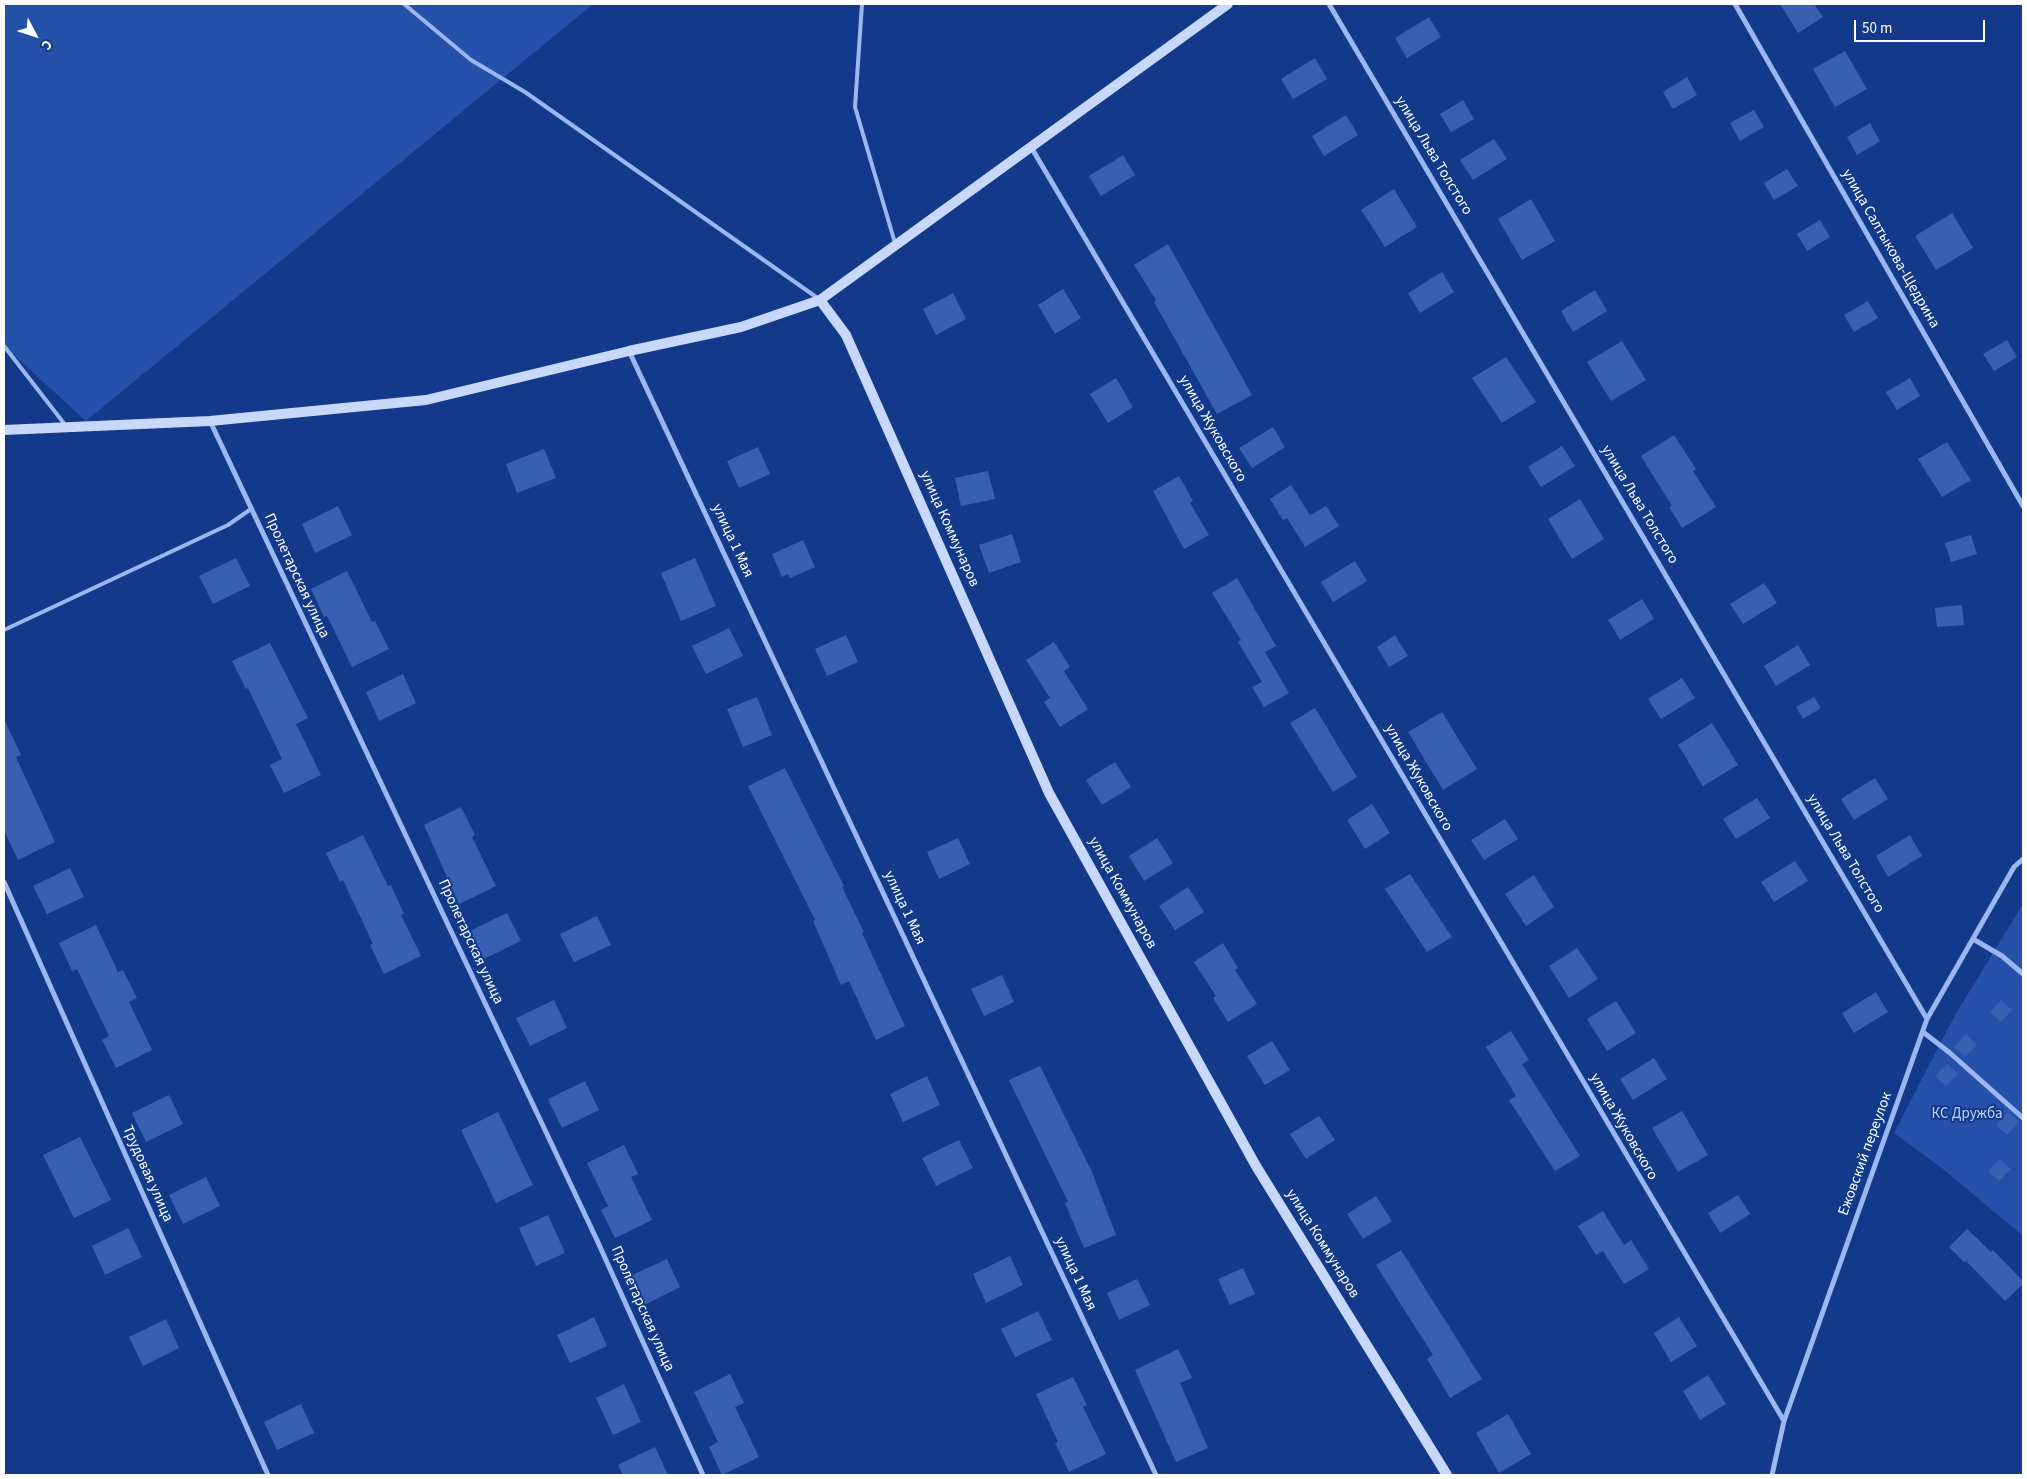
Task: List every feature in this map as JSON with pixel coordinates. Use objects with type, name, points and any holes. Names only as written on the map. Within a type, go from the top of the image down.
[{"type":"main road","points":[[4,430],[210,421],[426,400],[629,351],[741,327],[820,300],[1228,4]]},
{"type":"main road","name":"улица Коммунаров","points":[[820,300],[846,336],[1049,793],[1256,1166],[1447,1475]]},
{"type":"street","name":"улица Льва Толстого","points":[[1329,4],[1927,1019]]},
{"type":"street","name":"улица Салтыкова-Щедрина","points":[[1735,4],[2023,506]]},
{"type":"street","name":"улица Жуковского","points":[[1032,147],[1784,1421]]},
{"type":"street","name":"улица 1 Мая","points":[[629,351],[1156,1475]]},
{"type":"street","name":"Пролетарская улица","points":[[210,421],[596,1238],[703,1475]]},
{"type":"street","name":"Ежовский переулок","points":[[1772,1475],[1784,1421],[1927,1019],[2014,867],[2023,859]]},
{"type":"street","name":"Трудовая улица","points":[[4,882],[268,1475]]},
{"type":"street","points":[[1973,939],[2002,956],[2023,974]]},
{"type":"street","points":[[1922,1032],[1950,1053],[2023,1118]]},
{"type":"lane","points":[[404,4],[471,60],[525,92],[820,300]]},
{"type":"lane","points":[[862,4],[855,107],[896,246]]},
{"type":"lane","points":[[4,346],[67,428]]},
{"type":"lane","points":[[4,630],[228,524],[251,509]]},
{"type":"green space","points":[[4,4],[593,4],[86,421],[4,346]]},
{"type":"green space","name":"КС Дружба","points":[[2023,904],[2023,1236],[1943,1169],[1894,1133],[1955,1015]]},
{"type":"building","points":[[1780,4],[1814,4],[1823,17],[1798,33]]},
{"type":"building","points":[[1429,17],[1441,37],[1407,58],[1395,38]]},
{"type":"building","points":[[1845,51],[1867,89],[1835,107],[1813,69]]},
{"type":"building","points":[[1315,58],[1327,79],[1293,99],[1281,79]]},
{"type":"building","points":[[1687,77],[1697,95],[1673,109],[1663,92]]},
{"type":"building","points":[[1463,100],[1474,119],[1451,132],[1440,114]]},
{"type":"building","points":[[1754,110],[1764,127],[1740,141],[1730,123]]},
{"type":"building","points":[[1346,115],[1358,135],[1324,156],[1312,136]]},
{"type":"building","points":[[1870,123],[1880,141],[1857,155],[1847,137]]},
{"type":"building","points":[[1494,139],[1507,159],[1473,180],[1460,160]]},
{"type":"building","points":[[1123,155],[1135,175],[1101,196],[1089,176]]},
{"type":"building","points":[[1787,169],[1798,186],[1774,200],[1764,183]]},
{"type":"building","points":[[1394,189],[1417,227],[1385,247],[1361,210]]},
{"type":"building","points":[[1531,199],[1555,241],[1522,260],[1498,219]]},
{"type":"building","points":[[1952,213],[1973,248],[1936,270],[1915,236]]},
{"type":"building","points":[[1820,220],[1830,237],[1807,251],[1797,234]]},
{"type":"building","points":[[1168,244],[1252,395],[1217,414],[1154,302],[1156,300],[1134,265]]},
{"type":"building","points":[[1442,272],[1454,292],[1420,313],[1408,293]]},
{"type":"building","points":[[1063,289],[1081,318],[1055,334],[1038,305]]},
{"type":"building","points":[[1595,290],[1607,311],[1573,332],[1561,311]]},
{"type":"building","points":[[953,293],[966,319],[936,335],[923,309]]},
{"type":"building","points":[[1868,301],[1878,318],[1854,332],[1844,315]]},
{"type":"building","points":[[2007,340],[2017,357],[1994,371],[1983,354]]},
{"type":"building","points":[[1622,341],[1646,380],[1611,401],[1587,362]]},
{"type":"building","points":[[1506,357],[1536,402],[1502,423],[1472,378]]},
{"type":"building","points":[[1116,378],[1133,407],[1108,423],[1090,394]]},
{"type":"building","points":[[1910,378],[1920,396],[1897,410],[1886,392]]},
{"type":"building","points":[[1273,427],[1285,447],[1252,468],[1239,448]]},
{"type":"building","points":[[1674,435],[1696,469],[1693,471],[1716,507],[1682,528],[1669,507],[1672,506],[1641,456]]},
{"type":"building","points":[[1947,442],[1971,480],[1942,497],[1918,459]]},
{"type":"building","points":[[1562,446],[1575,466],[1541,487],[1528,467]]},
{"type":"building","points":[[758,447],[770,474],[739,488],[727,461]]},
{"type":"building","points":[[544,449],[556,478],[517,493],[506,464]]},
{"type":"building","points":[[988,471],[995,499],[961,506],[955,478]]},
{"type":"building","points":[[1179,476],[1193,501],[1190,503],[1209,535],[1184,549],[1153,491]]},
{"type":"building","points":[[1291,485],[1310,515],[1326,506],[1339,526],[1305,547],[1287,518],[1283,520],[1270,499]]},
{"type":"building","points":[[1580,499],[1604,539],[1572,559],[1548,519]]},
{"type":"building","points":[[338,506],[352,535],[315,553],[302,524]]},
{"type":"building","points":[[1012,534],[1021,562],[989,573],[979,545]]},
{"type":"building","points":[[1971,535],[1977,554],[1951,562],[1945,543]]},
{"type":"building","points":[[803,540],[815,567],[790,578],[788,574],[782,577],[772,554]]},
{"type":"building","points":[[236,558],[250,586],[213,604],[199,576]]},
{"type":"building","points":[[695,558],[716,606],[681,621],[661,573]]},
{"type":"building","points":[[1355,561],[1367,581],[1333,602],[1321,582]]},
{"type":"building","points":[[347,571],[372,622],[375,621],[389,649],[352,667],[327,616],[324,617],[311,589]]},
{"type":"building","points":[[1237,578],[1276,646],[1265,652],[1289,693],[1264,707],[1252,687],[1262,682],[1238,642],[1241,640],[1212,593]]},
{"type":"building","points":[[1764,583],[1777,603],[1743,624],[1730,604]]},
{"type":"building","points":[[1642,599],[1654,619],[1620,640],[1608,620]]},
{"type":"building","points":[[1962,605],[1964,625],[1937,627],[1935,608]]},
{"type":"building","points":[[729,628],[743,656],[706,674],[692,646]]},
{"type":"building","points":[[846,635],[858,662],[827,676],[815,649]]},
{"type":"building","points":[[1395,635],[1408,656],[1389,667],[1377,647]]},
{"type":"building","points":[[1054,642],[1070,667],[1064,671],[1088,709],[1060,727],[1044,702],[1050,698],[1026,660]]},
{"type":"building","points":[[270,643],[308,718],[296,724],[321,775],[284,793],[270,765],[282,759],[248,688],[246,689],[232,661]]},
{"type":"building","points":[[1798,645],[1810,665],[1776,686],[1764,666]]},
{"type":"building","points":[[403,674],[416,703],[379,721],[366,692]]},
{"type":"building","points":[[1682,678],[1695,698],[1661,719],[1648,699]]},
{"type":"building","points":[[757,697],[772,735],[743,747],[727,709]]},
{"type":"building","points":[[1814,697],[1821,708],[1803,719],[1796,707]]},
{"type":"building","points":[[1315,708],[1357,777],[1333,792],[1290,723]]},
{"type":"building","points":[[1442,712],[1477,769],[1443,790],[1408,732]]},
{"type":"building","points":[[4,719],[21,755],[16,757],[55,842],[18,860],[4,830]]},
{"type":"building","points":[[1712,723],[1738,765],[1703,786],[1678,745]]},
{"type":"building","points":[[1115,762],[1131,787],[1102,805],[1086,780]]},
{"type":"building","points":[[785,768],[844,886],[842,887],[864,932],[862,933],[905,1026],[876,1040],[849,981],[841,985],[813,921],[815,920],[748,786]]},
{"type":"building","points":[[1875,778],[1888,799],[1854,820],[1841,799]]},
{"type":"building","points":[[1757,798],[1770,818],[1736,839],[1723,819]]},
{"type":"building","points":[[1372,804],[1390,833],[1365,849],[1347,820]]},
{"type":"building","points":[[461,807],[475,835],[472,837],[496,886],[459,904],[424,825]]},
{"type":"building","points":[[1505,819],[1518,839],[1484,860],[1471,840]]},
{"type":"building","points":[[363,835],[388,886],[391,885],[404,914],[401,915],[421,956],[384,974],[370,945],[373,944],[343,880],[340,882],[326,853]]},
{"type":"building","points":[[1910,835],[1922,856],[1888,877],[1876,856]]},
{"type":"building","points":[[958,838],[970,864],[939,879],[927,852]]},
{"type":"building","points":[[1157,838],[1173,863],[1144,881],[1129,856]]},
{"type":"building","points":[[1795,861],[1808,881],[1774,902],[1761,882]]},
{"type":"building","points":[[70,868],[84,897],[47,914],[33,886]]},
{"type":"building","points":[[1410,874],[1452,937],[1427,952],[1385,889]]},
{"type":"building","points":[[1534,875],[1554,907],[1526,926],[1505,894]]},
{"type":"building","points":[[1188,887],[1204,912],[1175,930],[1159,906]]},
{"type":"building","points":[[507,913],[521,941],[484,959],[470,931]]},
{"type":"building","points":[[597,916],[611,945],[574,962],[560,934]]},
{"type":"building","points":[[96,925],[118,972],[123,970],[137,998],[129,1002],[152,1050],[116,1068],[102,1040],[109,1036],[77,969],[72,971],[59,943]]},
{"type":"building","points":[[1223,943],[1238,968],[1235,970],[1257,1004],[1228,1022],[1213,998],[1216,996],[1194,962]]},
{"type":"building","points":[[1577,948],[1598,979],[1569,998],[1549,966]]},
{"type":"building","points":[[1002,975],[1014,1002],[984,1016],[971,989]]},
{"type":"building","points":[[1876,992],[1888,1012],[1854,1033],[1842,1013]]},
{"type":"building","points":[[554,1000],[567,1028],[530,1046],[516,1018]]},
{"type":"building","points":[[2001,1000],[2012,1010],[2001,1022],[1990,1012]]},
{"type":"building","points":[[1616,1001],[1636,1033],[1607,1051],[1587,1019]]},
{"type":"building","points":[[1511,1031],[1529,1060],[1522,1064],[1580,1156],[1555,1171],[1509,1100],[1516,1096],[1486,1047]]},
{"type":"building","points":[[1966,1034],[1977,1045],[1965,1057],[1954,1047]]},
{"type":"building","points":[[1272,1041],[1290,1070],[1265,1085],[1247,1056]]},
{"type":"building","points":[[1654,1058],[1667,1079],[1633,1100],[1620,1079]]},
{"type":"building","points":[[1947,1064],[1958,1074],[1946,1086],[1935,1076]]},
{"type":"building","points":[[1040,1066],[1092,1172],[1116,1235],[1084,1248],[1065,1203],[1068,1202],[1009,1080]]},
{"type":"building","points":[[927,1076],[940,1105],[903,1122],[890,1094]]},
{"type":"building","points":[[585,1081],[599,1110],[562,1128],[548,1099]]},
{"type":"building","points":[[169,1095],[183,1124],[146,1142],[132,1113]]},
{"type":"building","points":[[1682,1111],[1708,1155],[1678,1172],[1652,1128]]},
{"type":"building","points":[[498,1112],[533,1185],[496,1203],[461,1130]]},
{"type":"building","points":[[2008,1112],[2019,1122],[2007,1135],[1996,1125]]},
{"type":"building","points":[[1319,1116],[1335,1140],[1306,1159],[1290,1134]]},
{"type":"building","points":[[80,1137],[111,1200],[74,1218],[43,1155]]},
{"type":"building","points":[[959,1140],[973,1168],[936,1186],[922,1158]]},
{"type":"building","points":[[624,1145],[638,1174],[631,1177],[652,1220],[615,1238],[601,1210],[608,1206],[587,1163]]},
{"type":"building","points":[[2000,1159],[2011,1169],[1999,1181],[1988,1171]]},
{"type":"building","points":[[206,1177],[220,1206],[183,1224],[169,1195]]},
{"type":"building","points":[[1738,1195],[1750,1214],[1720,1233],[1708,1213]]},
{"type":"building","points":[[1376,1196],[1392,1221],[1363,1239],[1347,1214]]},
{"type":"building","points":[[1603,1211],[1624,1245],[1631,1240],[1649,1269],[1624,1284],[1603,1251],[1596,1255],[1578,1226]]},
{"type":"building","points":[[548,1215],[565,1253],[536,1266],[519,1228]]},
{"type":"building","points":[[128,1228],[142,1257],[105,1275],[92,1246]]},
{"type":"building","points":[[1967,1229],[1991,1252],[1993,1250],[2023,1281],[2023,1284],[2005,1301],[1966,1261],[1964,1262],[1949,1247]]},
{"type":"building","points":[[1401,1250],[1482,1379],[1450,1398],[1427,1359],[1433,1355],[1376,1265]]},
{"type":"building","points":[[1010,1256],[1023,1285],[986,1303],[973,1274]]},
{"type":"building","points":[[667,1259],[680,1287],[644,1305],[630,1276]]},
{"type":"building","points":[[1243,1268],[1255,1294],[1230,1305],[1218,1279]]},
{"type":"building","points":[[1137,1279],[1150,1305],[1119,1320],[1107,1293]]},
{"type":"building","points":[[1038,1311],[1052,1340],[1015,1357],[1001,1329]]},
{"type":"building","points":[[594,1317],[607,1346],[570,1363],[557,1335]]},
{"type":"building","points":[[1679,1317],[1697,1346],[1671,1362],[1654,1333]]},
{"type":"building","points":[[166,1319],[179,1348],[143,1366],[129,1337]]},
{"type":"building","points":[[1178,1349],[1192,1378],[1180,1383],[1208,1448],[1176,1462],[1135,1370]]},
{"type":"building","points":[[730,1374],[744,1403],[735,1407],[759,1457],[722,1475],[709,1447],[718,1442],[694,1392]]},
{"type":"building","points":[[1708,1375],[1726,1404],[1700,1420],[1683,1391]]},
{"type":"building","points":[[1073,1377],[1087,1405],[1083,1407],[1106,1454],[1069,1472],[1055,1443],[1058,1442],[1036,1394]]},
{"type":"building","points":[[624,1384],[641,1422],[613,1435],[596,1398]]},
{"type":"building","points":[[301,1404],[314,1433],[277,1450],[264,1422]]},
{"type":"building","points":[[1508,1414],[1531,1454],[1499,1473],[1476,1433]]},
{"type":"building","points":[[655,1447],[668,1475],[623,1475],[618,1465]]}]
